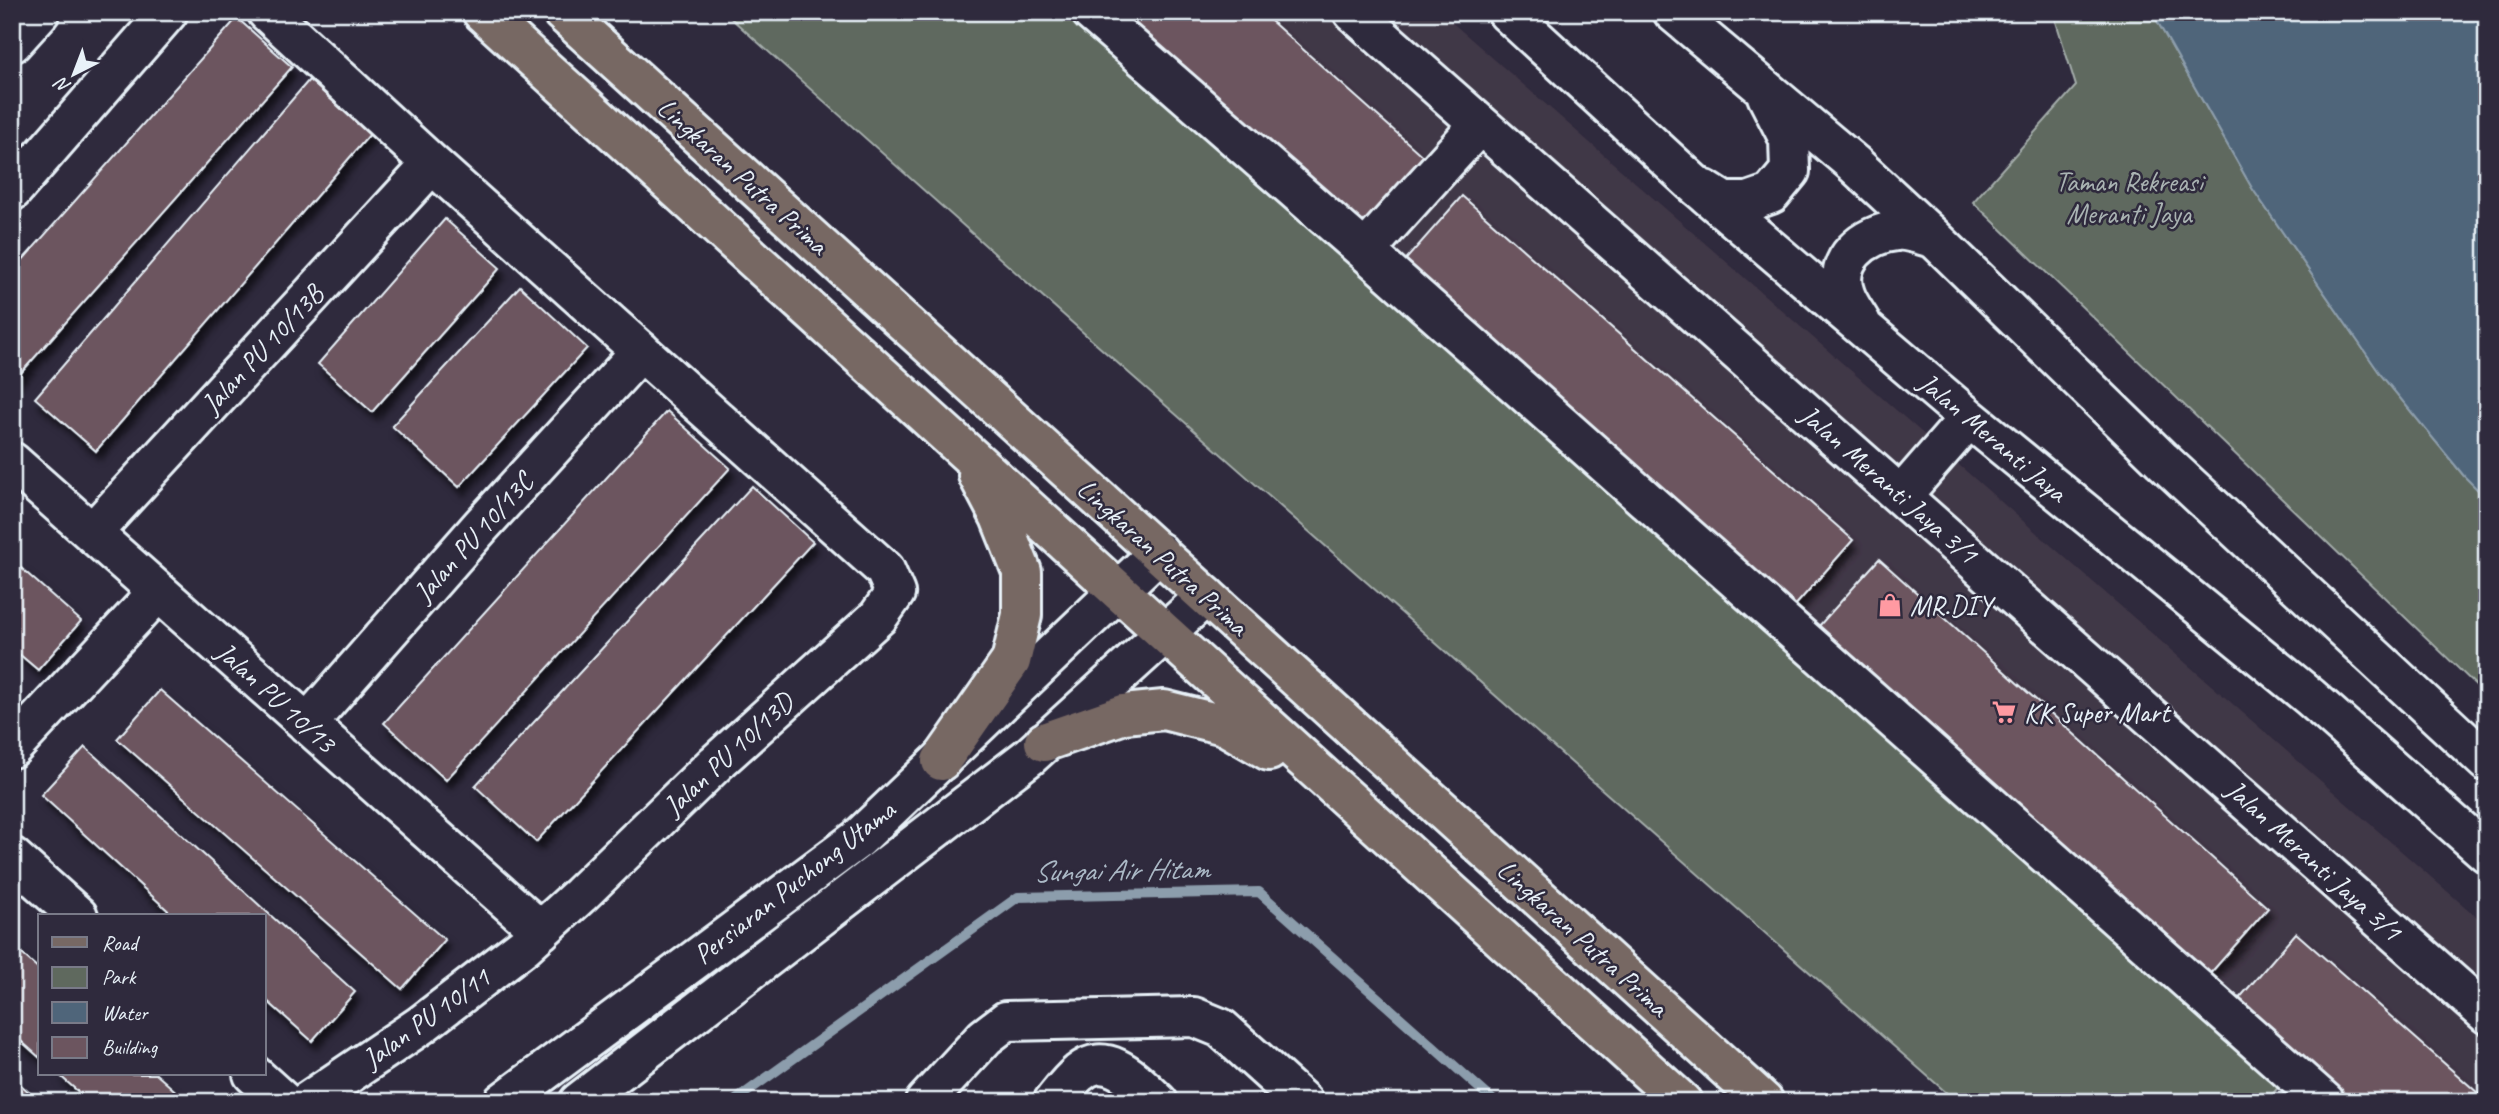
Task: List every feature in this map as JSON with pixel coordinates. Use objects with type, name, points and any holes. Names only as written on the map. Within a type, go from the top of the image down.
[{"type":"main road","name":"Lingkaran Putra Prima","points":[[482,12],[1120,591],[1164,635],[1682,1102]]},
{"type":"main road","name":"Lingkaran Putra Prima","points":[[562,12],[1764,1102]]},
{"type":"main road","points":[[941,761],[1011,661],[1022,615],[1022,572],[1000,517],[964,450]]},
{"type":"main road","points":[[1044,743],[1124,714],[1164,710],[1224,725],[1343,796]]},
{"type":"street","points":[[12,43],[40,12]]},
{"type":"street","points":[[12,191],[168,12]]},
{"type":"street","points":[[267,12],[641,351]]},
{"type":"street","points":[[1091,12],[1365,251],[2325,1102]]},
{"type":"street","name":"Jalan Meranti Jaya 3/1","points":[[1353,12],[2487,1014]]},
{"type":"street","name":"Jalan Meranti Jaya","points":[[1507,12],[1693,183],[1969,418],[2310,697],[2487,853]]},
{"type":"street","points":[[1673,12],[1853,163],[2162,460],[2487,762]]},
{"type":"street","points":[[1693,183],[1724,202],[1748,202],[1770,194],[1790,172],[1789,139],[1761,85]]},
{"type":"street","points":[[1365,251],[1480,124]]},
{"type":"street","name":"Jalan PU 10/13B","points":[[92,533],[432,164]]},
{"type":"street","points":[[1864,328],[1844,293],[1844,261],[1857,246],[1897,230],[1934,238]]},
{"type":"street","name":"Jalan PU 10/13D","points":[[541,931],[716,763],[878,617],[895,593],[885,570],[641,351]]},
{"type":"street","name":"Jalan PU 10/13C","points":[[307,724],[481,526],[641,351]]},
{"type":"street","points":[[1902,495],[1969,418]]},
{"type":"street","name":"Jalan PU 10/13","points":[[12,462],[541,931]]},
{"type":"street","name":"Persiaran Puchong Utama","points":[[503,1102],[858,839],[1159,552]]},
{"type":"street","points":[[12,748],[158,592]]},
{"type":"street","name":"Persiaran Puchong Utama","points":[[579,1102],[1044,743],[1206,596]]},
{"type":"street","points":[[12,857],[76,914]]},
{"type":"street","name":"Jalan PU 10/11","points":[[307,1102],[421,1025],[541,931]]},
{"type":"street","points":[[925,1102],[985,1037],[1006,1021],[1194,1017],[1221,1028],[1303,1102]]},
{"type":"street","points":[[1053,1102],[1080,1072],[1096,1064],[1121,1069],[1158,1102]]},
{"type":"street","points":[[255,1076],[284,1102]]},
{"type":"shaded area","points":[[1083,12],[1440,12],[2487,926],[2487,1102],[2310,1102]]},
{"type":"green space","points":[[724,12],[1068,12],[2281,1084],[2266,1102],[1957,1102],[1096,344]]},
{"type":"green space","name":"Taman Rekreasi Meranti Jaya","points":[[2053,12],[2152,12],[2252,188],[2381,375],[2464,476],[2487,499],[2487,696],[1973,202],[2076,86]]},
{"type":"water","points":[[2152,12],[2487,12],[2487,499],[2464,476],[2381,375],[2252,188]]},
{"type":"building","points":[[1099,12],[1261,12],[1435,167],[1363,247]]},
{"type":"building","points":[[237,18],[292,67],[12,383],[12,272]]},
{"type":"building","points":[[309,80],[371,133],[96,451],[35,398]]},
{"type":"building","points":[[1462,196],[1853,540],[1786,616],[1394,273]]},
{"type":"building","points":[[445,219],[500,268],[372,412],[318,364]]},
{"type":"building","points":[[520,286],[587,348],[459,487],[392,426]]},
{"type":"building","points":[[667,411],[730,468],[446,780],[384,723]]},
{"type":"building","points":[[752,486],[813,542],[536,842],[475,786]]},
{"type":"building","points":[[1879,559],[2268,908],[2200,985],[1810,636]]},
{"type":"building","points":[[12,560],[81,621],[38,670],[12,648]]},
{"type":"building","points":[[160,690],[445,940],[402,989],[117,739]]},
{"type":"building","points":[[85,747],[355,992],[312,1041],[266,1000],[266,914],[172,914],[41,795]]},
{"type":"building","points":[[2296,933],[2487,1102],[2336,1102],[2230,1009]]},
{"type":"building","points":[[12,945],[38,968],[38,1056],[12,1033]]},
{"type":"building","points":[[60,1076],[158,1076],[188,1102],[90,1102]]},
{"type":"building","points":[[12,1077],[40,1102],[12,1102]]},
{"type":"waterway","name":"Sungai Air Hitam","points":[[733,1102],[1018,897],[1259,892],[1495,1102]]},
{"type":"place","name":"MR.DIY","points":[[1890,605]]},
{"type":"place","name":"KK Super Mart","points":[[2004,712]]}]
